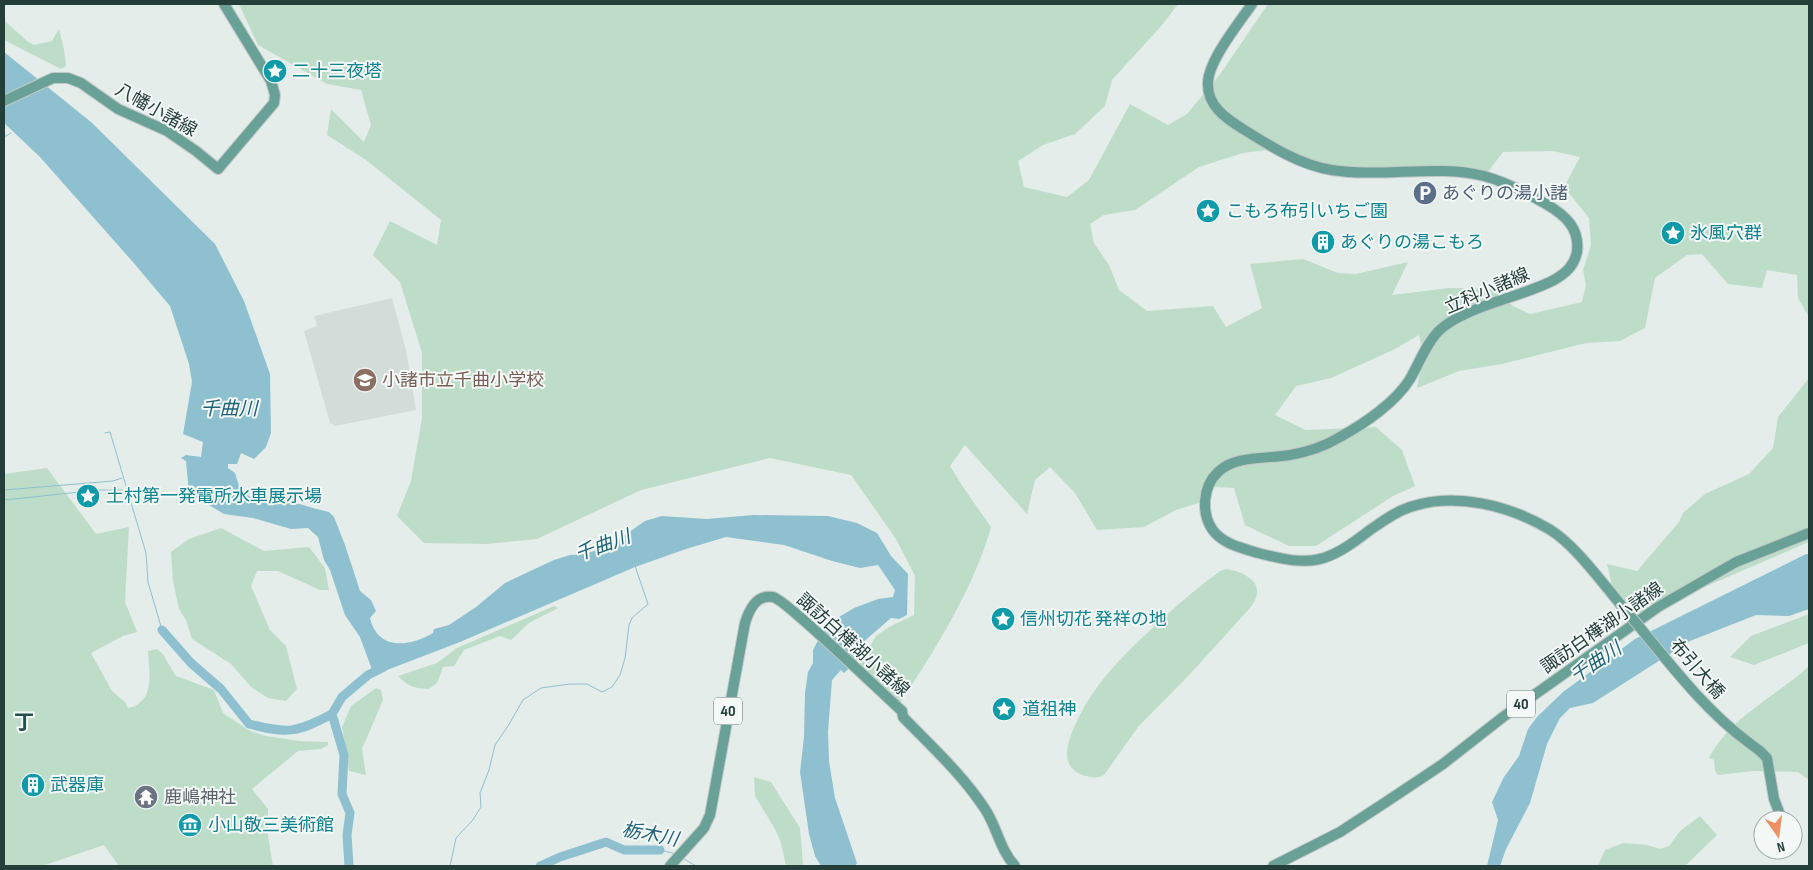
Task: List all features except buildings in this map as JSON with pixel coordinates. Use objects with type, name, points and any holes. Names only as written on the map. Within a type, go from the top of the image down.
[{"type":"main road","name":"八幡小諸線","points":[[4,101],[53,78],[68,78],[81,83],[118,109],[167,131],[218,168],[274,103],[276,95],[271,81],[224,4]]},
{"type":"main road","name":"立科小諸線","points":[[1252,4],[1214,62],[1208,79],[1212,103],[1216,109],[1238,126],[1296,158],[1323,168],[1352,172],[1460,173],[1481,175],[1496,180],[1561,213],[1572,225],[1578,244],[1572,266],[1557,278],[1471,312],[1452,321],[1440,330],[1431,340],[1409,380],[1400,392],[1383,408],[1344,435],[1314,450],[1241,461],[1223,468],[1210,482],[1205,501],[1206,514],[1213,531],[1221,538],[1244,549],[1286,560],[1310,561],[1335,554],[1383,520],[1407,508],[1434,502],[1473,502],[1501,508],[1522,516],[1553,532],[1567,544],[1627,612]]},
{"type":"main road","name":"諏訪白樺湖小諸線","points":[[1273,866],[1340,832],[1443,764],[1503,717],[1678,594],[1736,562],[1782,542],[1809,533]]},
{"type":"main road","name":"諏訪白樺湖小諸線","points":[[670,866],[704,828],[710,815],[745,623],[752,606],[760,599],[771,596],[778,598],[803,620],[902,712],[903,717],[964,780],[986,811],[998,838],[1015,866]]},
{"type":"main road","name":"布引大橋","points":[[1627,612],[1706,705],[1729,728],[1760,750],[1767,758],[1774,799],[1778,810]]},
{"type":"shaded area","name":"小諸市立千曲小学校","points":[[392,298],[406,350],[416,410],[335,426],[330,423],[304,331],[317,326],[314,316]]},
{"type":"green space","points":[[239,4],[1178,4],[1163,24],[1112,80],[1105,106],[1075,134],[1043,145],[1018,161],[1024,187],[1067,197],[1089,180],[1130,104],[1168,125],[1187,114],[1221,73],[1268,4],[1809,4],[1809,317],[1798,298],[1797,275],[1767,270],[1762,288],[1728,284],[1702,254],[1687,255],[1655,278],[1645,328],[1620,341],[1586,343],[1502,364],[1459,371],[1417,388],[1423,354],[1419,335],[1393,350],[1331,378],[1296,386],[1275,415],[1306,430],[1376,427],[1402,450],[1415,486],[1393,496],[1316,546],[1289,546],[1245,525],[1234,488],[1213,487],[1205,501],[1176,510],[1144,527],[1097,530],[1075,493],[1050,467],[1035,480],[1027,514],[965,445],[950,466],[991,527],[975,573],[964,596],[939,642],[899,704],[858,667],[876,636],[889,627],[914,615],[915,576],[896,539],[851,475],[770,458],[641,490],[537,539],[486,544],[424,543],[397,516],[411,481],[422,418],[422,353],[400,282],[373,255],[390,221],[437,245],[441,220],[366,160],[327,135],[331,109],[364,142],[371,125],[361,90],[327,84],[258,45]],"holes":[[[1284,148],[1308,160],[1335,168],[1487,173],[1503,152],[1553,151],[1580,157],[1564,187],[1589,218],[1591,245],[1583,270],[1586,285],[1582,302],[1530,314],[1513,306],[1492,289],[1449,288],[1392,295],[1408,262],[1356,274],[1338,273],[1303,259],[1250,264],[1262,308],[1226,327],[1213,306],[1147,311],[1119,290],[1109,265],[1094,243],[1090,224],[1104,215],[1135,210],[1199,167],[1243,153]]]},
{"type":"green space","points":[[4,10],[5,21],[34,45],[52,41],[59,29],[66,66],[61,69],[4,40]]},
{"type":"green space","points":[[1809,378],[1809,542],[1635,617],[1613,590],[1607,564],[1637,571],[1679,522],[1683,513],[1705,494],[1749,474],[1773,448],[1778,417]]},
{"type":"green space","points":[[47,468],[96,534],[129,527],[125,602],[137,632],[123,636],[91,653],[112,691],[125,702],[128,708],[137,705],[147,693],[149,685],[148,651],[157,649],[162,653],[176,676],[214,690],[223,713],[250,731],[266,736],[299,741],[328,742],[328,745],[321,749],[298,751],[252,789],[268,809],[268,836],[273,866],[119,866],[104,845],[42,866],[4,866],[4,474]]},
{"type":"green space","points":[[221,528],[264,551],[309,547],[325,568],[329,590],[320,590],[278,571],[257,571],[251,586],[270,630],[286,646],[297,689],[286,701],[268,698],[251,687],[231,664],[192,639],[186,620],[179,609],[173,581],[171,552],[189,539]]},
{"type":"green space","points":[[1226,569],[1242,573],[1255,584],[1257,594],[1250,608],[1191,673],[1138,727],[1104,775],[1093,777],[1076,772],[1070,766],[1067,758],[1069,741],[1080,715],[1098,686],[1132,647],[1157,623],[1220,571]]},
{"type":"green space","points":[[554,606],[558,608],[529,623],[511,640],[500,636],[464,650],[454,666],[443,667],[437,683],[429,689],[412,686],[405,683],[398,676],[437,663],[457,648]]},
{"type":"green space","points":[[1809,614],[1809,643],[1754,665],[1730,657],[1751,636]]},
{"type":"green space","points":[[1809,666],[1809,780],[1798,772],[1753,771],[1718,775],[1715,771],[1714,760],[1709,758],[1718,744],[1741,719]]},
{"type":"green space","points":[[376,688],[381,690],[383,700],[362,749],[366,775],[349,771],[342,727],[351,706]]},
{"type":"green space","points":[[754,777],[771,782],[800,828],[803,864],[805,866],[786,866],[781,843],[775,829],[755,796]]},
{"type":"green space","points":[[1700,816],[1717,835],[1685,866],[1598,866],[1605,850],[1623,843],[1647,845],[1660,849],[1669,846],[1680,831]]},
{"type":"water","name":"千曲川","points":[[4,52],[91,122],[215,244],[244,301],[270,374],[271,433],[266,447],[254,459],[241,453],[237,464],[228,464],[228,468],[235,473],[240,489],[253,499],[273,498],[291,502],[329,512],[334,517],[360,591],[371,600],[376,611],[370,618],[374,629],[387,641],[405,643],[424,638],[433,633],[434,629],[449,625],[476,607],[505,583],[554,560],[570,555],[586,554],[612,544],[645,521],[662,516],[707,519],[753,515],[828,516],[857,523],[877,533],[891,556],[908,574],[907,615],[899,619],[891,618],[854,650],[857,661],[844,673],[841,670],[832,680],[828,732],[829,761],[835,798],[857,863],[855,866],[821,866],[815,856],[809,834],[800,772],[804,737],[805,693],[808,672],[813,663],[813,650],[826,625],[854,608],[878,599],[893,597],[895,590],[878,565],[860,568],[784,545],[726,537],[635,567],[460,642],[374,675],[360,637],[345,615],[330,570],[324,560],[318,537],[308,528],[291,529],[253,518],[224,514],[189,493],[186,461],[181,458],[186,455],[201,457],[203,442],[183,434],[192,382],[189,364],[170,306],[40,157],[4,123]]},
{"type":"water","name":"千曲川","points":[[1809,554],[1809,609],[1789,616],[1756,615],[1690,641],[1593,703],[1570,708],[1560,718],[1547,744],[1530,803],[1506,849],[1500,866],[1487,866],[1498,820],[1492,802],[1504,777],[1519,756],[1528,729],[1537,717],[1563,692],[1635,639]]},
{"type":"waterway","points":[[4,137],[11,133]]},
{"type":"waterway","points":[[105,433],[110,432],[146,553],[148,582],[162,630]]},
{"type":"waterway","points":[[4,490],[113,481],[122,478]]},
{"type":"waterway","points":[[4,500],[99,490],[127,490]]},
{"type":"waterway","points":[[450,866],[456,838],[472,821],[481,807],[480,793],[489,770],[495,745],[523,700],[541,688],[570,684],[587,684],[602,692],[612,687],[620,675],[625,658],[629,625],[632,618],[648,604],[635,566]]},
{"type":"waterway","points":[[162,630],[191,663],[221,689],[249,724],[273,729],[292,730],[309,725],[332,714]]},
{"type":"waterway","points":[[349,866],[347,835],[350,813],[342,794],[344,755],[332,714],[342,697],[368,675],[384,667]]},
{"type":"waterway","name":"栃木川","points":[[540,866],[560,857],[606,842],[624,850],[660,850]]},
{"type":"waterway","name":"栃木川","points":[[660,850],[676,854]]},
{"type":"waterway","name":"栃木川","points":[[684,859],[696,866]]},
{"type":"place","name":"二十三夜塔","points":[[275,71]]},
{"type":"place","name":"あぐりの湯小諸","points":[[1425,193]]},
{"type":"place","name":"こもろ布引いちご園","points":[[1208,211]]},
{"type":"place","name":"氷風穴群","points":[[1673,233]]},
{"type":"place","name":"あぐりの湯こもろ","points":[[1323,242]]},
{"type":"place","name":"小諸市立千曲小学校","points":[[365,380]]},
{"type":"place","name":"土村第一発電所水車展示場","points":[[88,496]]},
{"type":"place","name":"信州切花 発祥の地","points":[[1003,619]]},
{"type":"place","name":"道祖神","points":[[1004,709]]},
{"type":"place","name":"武器庫","points":[[33,785]]},
{"type":"place","name":"鹿嶋神社","points":[[146,797]]},
{"type":"place","name":"小山敬三美術館","points":[[190,825]]},
{"type":"district","name":"丁","points":[[24,723]]}]
